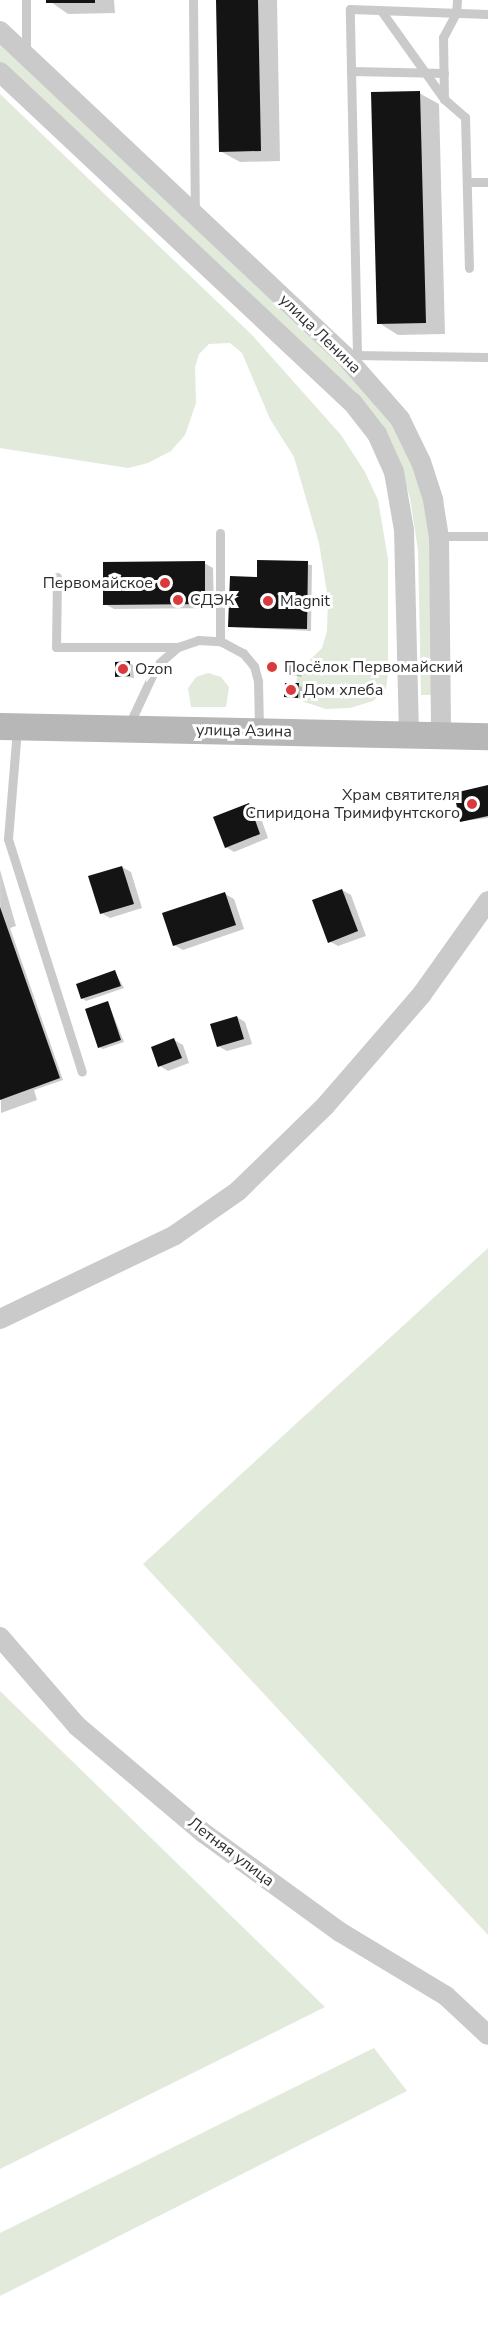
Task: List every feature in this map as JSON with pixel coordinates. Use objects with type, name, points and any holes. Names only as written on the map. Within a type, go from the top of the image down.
[{"type":"street","name":"улица Ленина","points":[[0,31],[195,216],[351,355],[400,419],[424,471],[439,536],[441,735]]},
{"type":"street","name":"улица Ленина","points":[[0,72],[352,402],[377,434],[394,472],[404,530],[409,735]]},
{"type":"street","name":"улица Азина","points":[[8,727],[488,736]]},
{"type":"street","points":[[0,1319],[175,1235],[238,1191],[326,1105],[422,994],[488,901]]},
{"type":"street","name":"Летняя улица","points":[[0,1637],[77,1726],[205,1834],[340,1932],[446,1996],[488,2035]]},
{"type":"lane","points":[[26,0],[26,56]]},
{"type":"lane","points":[[193,0],[195,216]]},
{"type":"lane","points":[[444,99],[443,37],[456,13],[457,0]]},
{"type":"lane","points":[[488,14],[382,12],[349,5],[351,355],[488,357]]},
{"type":"lane","points":[[382,12],[444,99],[465,117],[469,268]]},
{"type":"lane","points":[[351,71],[444,73]]},
{"type":"lane","points":[[467,182],[488,182]]},
{"type":"lane","points":[[220,532],[220,641]]},
{"type":"lane","points":[[439,536],[488,536]]},
{"type":"lane","points":[[57,577],[56,647],[178,647],[198,640],[220,641],[243,653],[254,666],[258,681],[259,732]]},
{"type":"lane","points":[[128,729],[157,665],[178,647]]},
{"type":"lane","points":[[8,727],[8,839],[82,1072]]},
{"type":"green space","points":[[0,42],[338,361],[394,425],[425,496],[431,544],[434,695],[421,695],[418,550],[410,498],[401,469],[222,273],[0,62]]},
{"type":"green space","points":[[0,94],[253,336],[341,435],[365,472],[378,500],[388,559],[388,673],[386,689],[373,701],[350,708],[326,709],[304,702],[296,694],[297,673],[322,648],[327,631],[328,599],[319,543],[294,457],[270,419],[242,353],[230,343],[209,344],[199,354],[195,367],[196,403],[185,435],[171,451],[148,463],[128,468],[0,448]]},
{"type":"green space","points":[[208,673],[221,677],[229,687],[226,707],[191,707],[188,688],[196,677]]},
{"type":"green space","points":[[488,1248],[488,1935],[143,1564]]},
{"type":"green space","points":[[0,1691],[325,2007],[0,2169]]},
{"type":"green space","points":[[374,2048],[407,2091],[0,2296],[0,2233]]},
{"type":"building","points":[[46,0],[95,0],[95,3],[46,3]]},
{"type":"building","points":[[216,0],[258,0],[261,151],[219,152]]},
{"type":"building","points":[[420,91],[426,323],[377,324],[371,92]]},
{"type":"building","name":"Magnit","points":[[257,560],[308,561],[307,629],[228,627],[230,576],[257,577]]},
{"type":"building","points":[[205,561],[205,604],[103,605],[103,562]]},
{"type":"building","name":"Ozon","points":[[130,661],[130,676],[115,677],[115,662]]},
{"type":"building","points":[[287,664],[299,664],[298,675],[287,675]]},
{"type":"building","name":"Дом хлеба","points":[[285,683],[299,683],[298,698],[284,697]]},
{"type":"building","name":"Храм святителя Спиридона Тримифунтского","points":[[488,785],[488,816],[460,822],[454,793]]},
{"type":"building","points":[[249,803],[260,834],[225,848],[213,817]]},
{"type":"building","points":[[122,866],[134,904],[100,914],[88,876]]},
{"type":"building","points":[[342,889],[358,931],[328,943],[312,900]]},
{"type":"building","points":[[225,892],[236,925],[173,946],[162,913]]},
{"type":"building","points":[[0,907],[60,1078],[0,1100]]},
{"type":"building","points":[[115,970],[121,986],[81,999],[76,984]]},
{"type":"building","points":[[108,1001],[121,1040],[98,1048],[85,1009]]},
{"type":"building","points":[[237,1016],[244,1039],[217,1047],[210,1024]]},
{"type":"building","points":[[174,1038],[182,1058],[158,1067],[151,1047]]},
{"type":"place","name":"Первомайское","points":[[165,583]]},
{"type":"place","name":"СДЭК","points":[[178,600]]},
{"type":"place","name":"Magnit","points":[[268,601]]},
{"type":"place","name":"Посёлок Первомайский","points":[[272,667]]},
{"type":"place","name":"Ozon","points":[[123,669]]},
{"type":"place","name":"Дом хлеба","points":[[291,690]]},
{"type":"place","name":"Храм святителя Спиридона Тримифунтского","points":[[472,804]]}]
